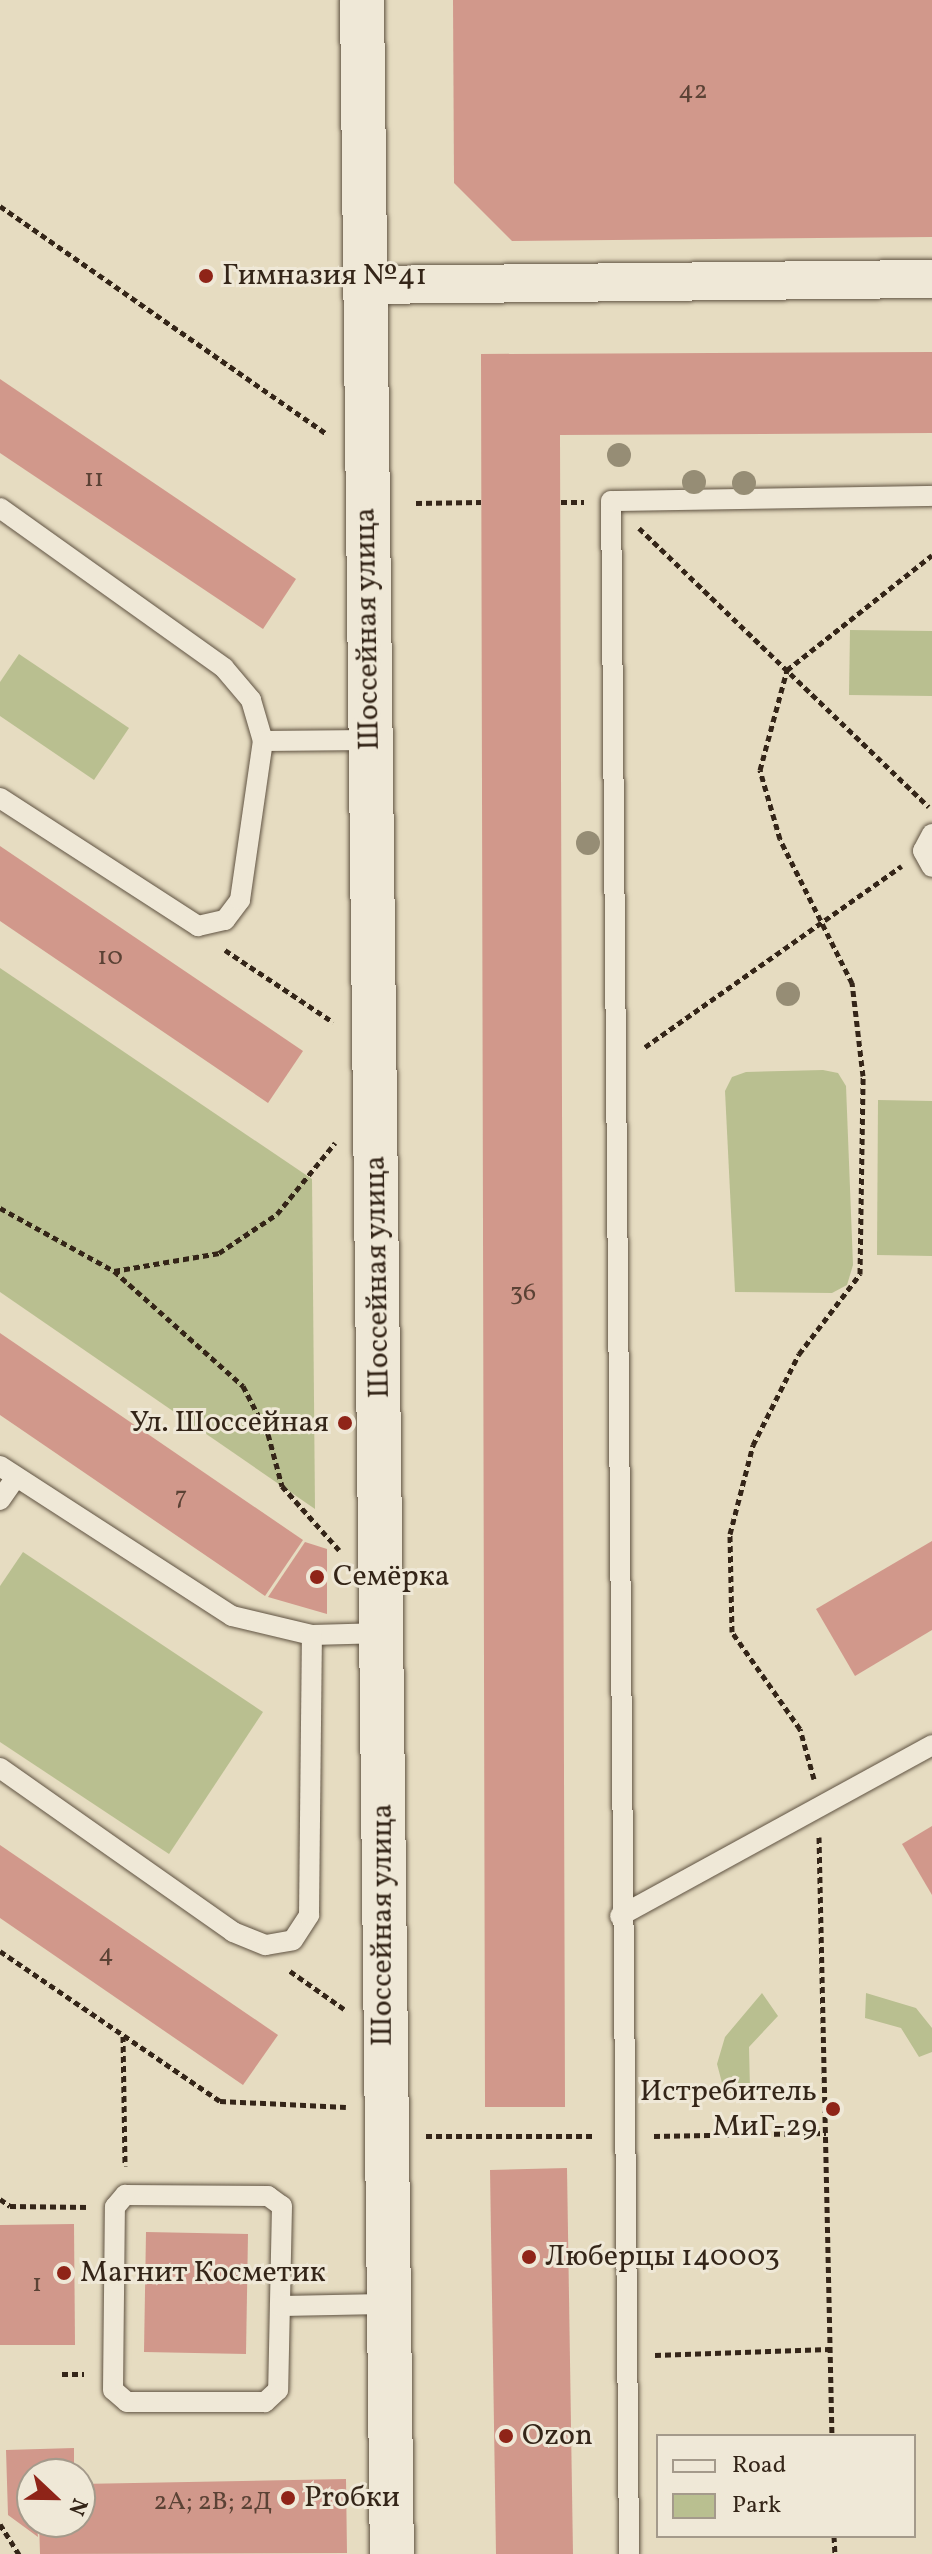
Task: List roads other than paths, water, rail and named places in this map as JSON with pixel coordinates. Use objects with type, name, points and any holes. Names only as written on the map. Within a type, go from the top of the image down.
[{"type":"street","name":"Шоссейная улица","points":[[362,0],[369,740],[384,1633],[383,2137],[392,2554]]},
{"type":"street","points":[[364,285],[932,279]]},
{"type":"lane","points":[[629,2554],[620,1916],[611,501],[932,496]]},
{"type":"lane","points":[[0,508],[224,668],[251,700],[263,741],[240,900],[225,920],[198,926],[0,798]]},
{"type":"lane","points":[[263,741],[369,740]]},
{"type":"lane","points":[[0,1500],[8,1471],[232,1616],[312,1635],[384,1633]]},
{"type":"lane","points":[[0,1768],[233,1932],[266,1945],[293,1940],[309,1915],[312,1635]]},
{"type":"lane","points":[[620,1916],[932,1745]]},
{"type":"lane","points":[[268,2196],[282,2206],[280,2306],[278,2390],[265,2402],[127,2402],[113,2390],[120,2201],[268,2196]]},
{"type":"lane","points":[[280,2306],[386,2304]]},
{"type":"place","name":"Гимназия №41","points":[[206,276]]},
{"type":"place","name":"Ул. Шоссейная","points":[[345,1423]]},
{"type":"place","name":"Семёрка","points":[[317,1577]]},
{"type":"place","name":"Истребитель МиГ-29","points":[[833,2109]]},
{"type":"place","name":"Люберцы 140003","points":[[529,2257]]},
{"type":"place","name":"Магнит Косметик","points":[[64,2273]]},
{"type":"place","name":"Ozon","points":[[506,2436]]},
{"type":"place","name":"Proбки","points":[[288,2498]]}]
